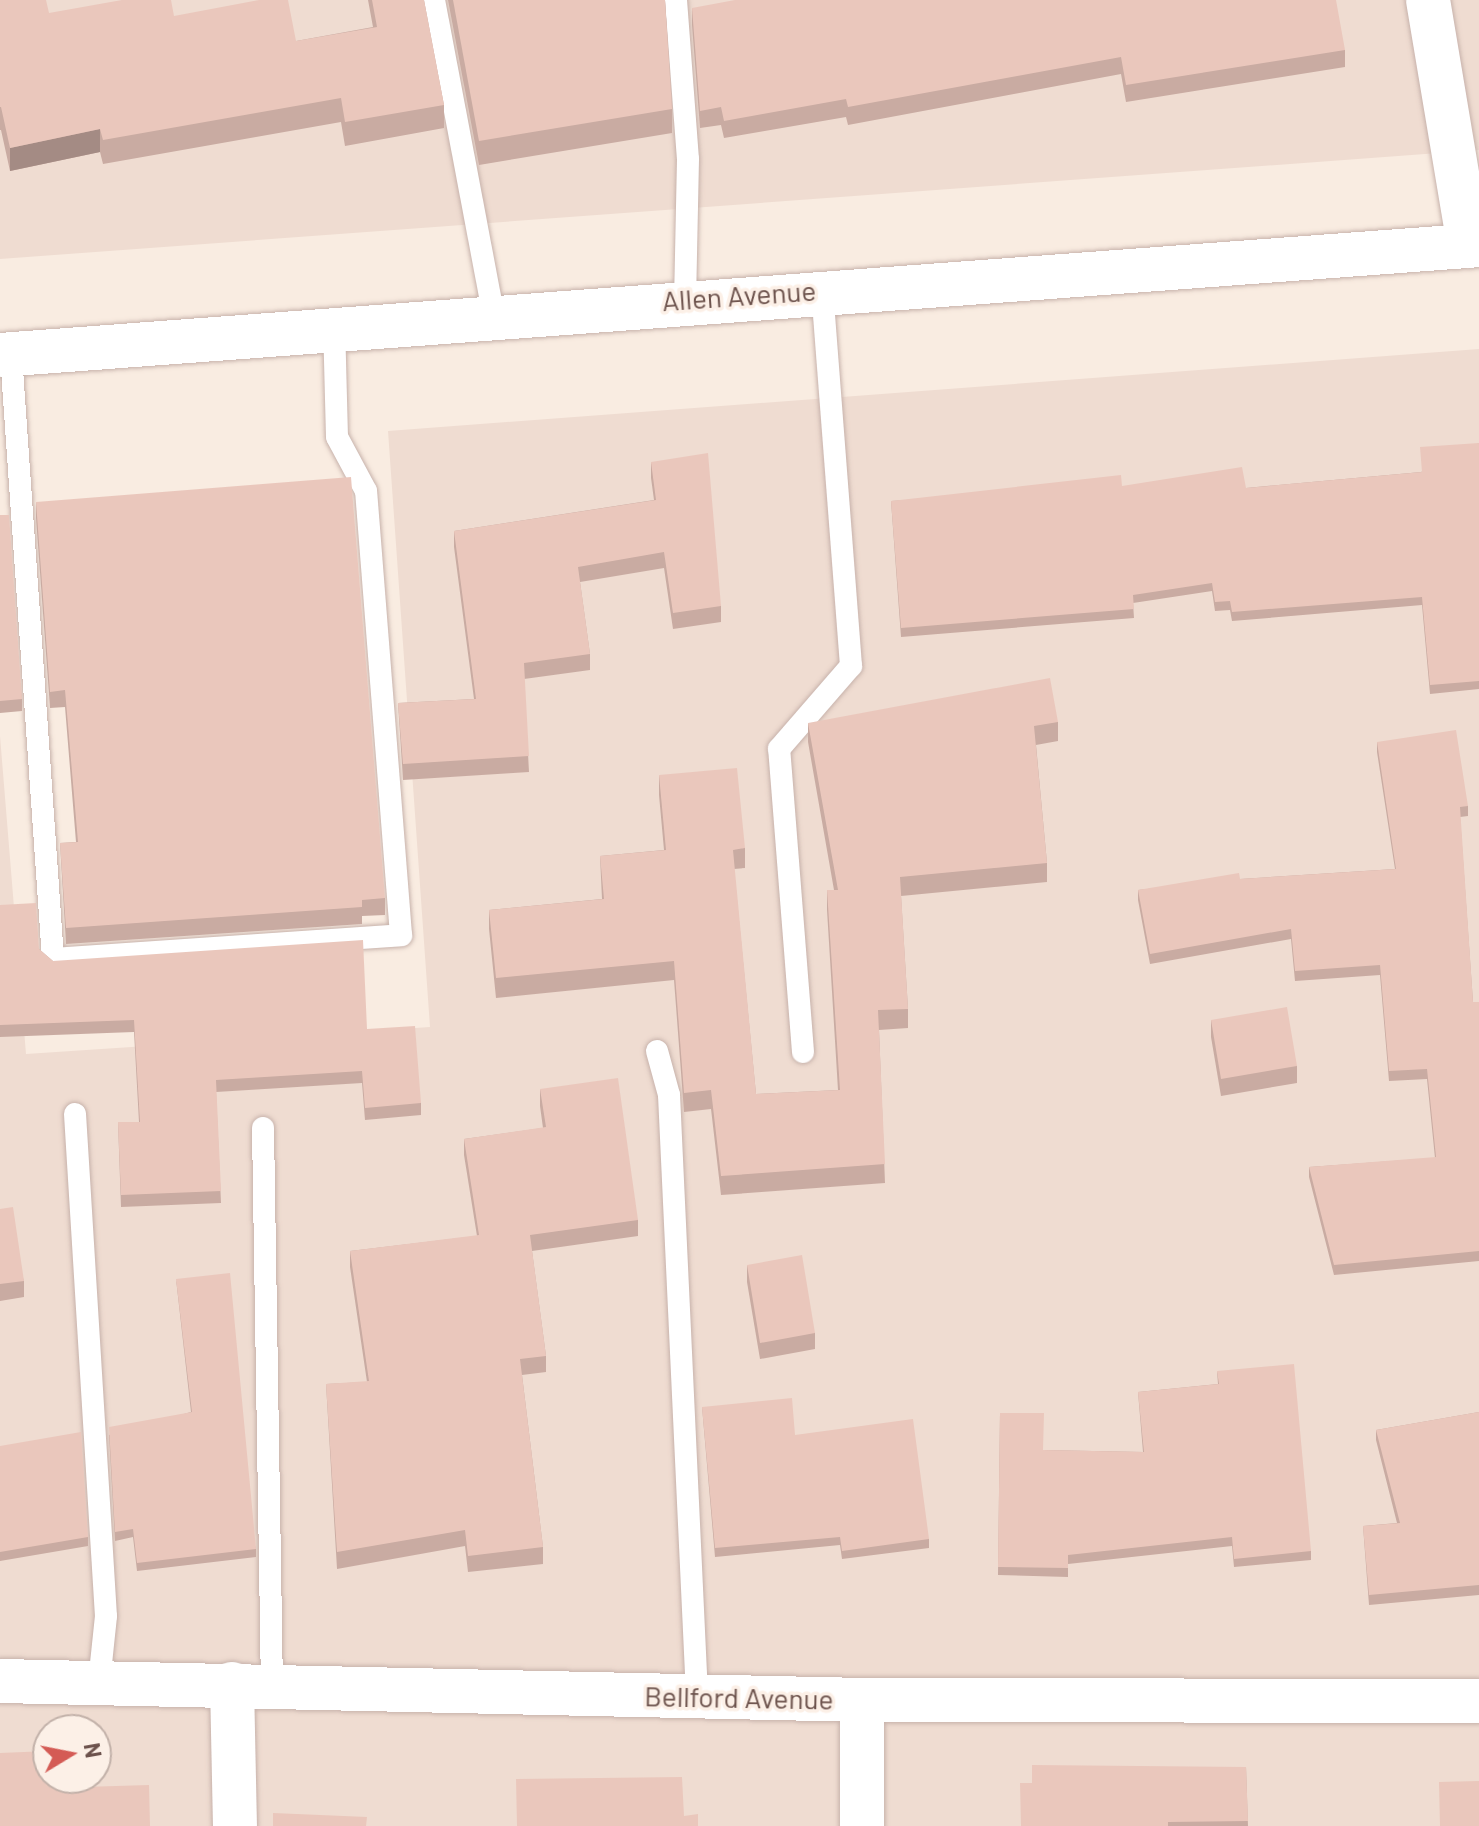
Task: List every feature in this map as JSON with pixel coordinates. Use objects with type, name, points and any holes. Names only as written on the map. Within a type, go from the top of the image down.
[{"type":"street","points":[[1428,0],[1474,245]]},
{"type":"street","name":"Allen Avenue","points":[[5,355],[493,313],[1474,245]]},
{"type":"street","name":"Bellford Avenue","points":[[0,1681],[862,1700],[1479,1701]]},
{"type":"street","points":[[235,1826],[252,1685]]},
{"type":"street","points":[[862,1700],[862,1826]]},
{"type":"lane","points":[[434,0],[493,313]]},
{"type":"lane","points":[[676,0],[688,159],[685,299]]},
{"type":"lane","points":[[803,1052],[779,749],[851,666],[822,289]]},
{"type":"lane","points":[[5,355],[53,959],[401,935],[366,491],[337,437],[334,325]]},
{"type":"lane","points":[[657,1051],[669,1095],[697,1696]]},
{"type":"lane","points":[[75,1114],[106,1616],[99,1683]]},
{"type":"lane","points":[[252,1685],[263,1128]]},
{"type":"shaded area","points":[[0,0],[1479,0],[1479,150],[0,259]]},
{"type":"shaded area","points":[[1479,349],[1479,1826],[0,1826],[0,736],[26,1054],[430,1027],[388,431]]},
{"type":"building","points":[[0,0],[46,0],[49,13],[122,0],[171,0],[174,16],[259,0],[288,0],[296,41],[377,27],[372,0],[424,0],[444,105],[345,122],[341,98],[103,140],[100,129],[10,148],[0,107]]},
{"type":"building","points":[[453,0],[665,0],[672,109],[479,141]]},
{"type":"building","points":[[735,0],[1336,0],[1345,50],[1126,85],[1121,57],[848,107],[846,99],[724,121],[721,107],[700,111],[692,8]]},
{"type":"building","points":[[1479,443],[1479,681],[1430,685],[1422,597],[1232,612],[1230,601],[1215,602],[1212,583],[1133,595],[1134,609],[901,628],[891,501],[1121,475],[1122,486],[1242,467],[1246,488],[1422,472],[1420,447]]},
{"type":"building","points":[[708,453],[721,606],[673,613],[664,552],[578,567],[590,654],[524,663],[529,756],[403,764],[398,703],[476,699],[454,531],[656,500],[651,462]]},
{"type":"building","points":[[351,477],[385,898],[362,900],[362,907],[66,928],[60,843],[78,842],[65,690],[50,692],[36,502]]},
{"type":"building","points":[[0,515],[9,515],[22,699],[0,701]]},
{"type":"building","points":[[1050,678],[1058,722],[1034,726],[1047,863],[900,877],[908,1009],[878,1010],[885,1164],[721,1176],[711,1090],[684,1093],[674,961],[496,978],[489,910],[604,899],[600,856],[666,850],[659,775],[737,768],[745,848],[733,850],[756,1094],[840,1090],[827,890],[838,890],[808,723]]},
{"type":"building","points":[[1456,730],[1468,806],[1460,807],[1473,1002],[1479,1002],[1479,1251],[1334,1265],[1309,1167],[1436,1157],[1427,1069],[1389,1071],[1380,965],[1295,971],[1291,929],[1150,954],[1138,890],[1239,873],[1240,879],[1396,869],[1377,742]]},
{"type":"building","points":[[36,903],[39,949],[53,961],[363,940],[367,1029],[415,1026],[421,1103],[365,1108],[362,1071],[216,1080],[221,1191],[121,1195],[118,1122],[140,1122],[134,1020],[0,1025],[0,905]]},
{"type":"building","points":[[1287,1007],[1297,1066],[1221,1079],[1211,1020]]},
{"type":"building","points":[[618,1078],[638,1220],[530,1235],[546,1356],[520,1359],[543,1547],[468,1556],[465,1530],[337,1552],[326,1384],[369,1381],[350,1251],[479,1235],[464,1139],[546,1127],[540,1089]]},
{"type":"building","points":[[13,1207],[24,1281],[0,1284],[0,1209]]},
{"type":"building","points":[[802,1255],[815,1333],[760,1343],[747,1265]]},
{"type":"building","points":[[230,1273],[256,1549],[137,1563],[133,1529],[115,1532],[109,1427],[192,1412],[176,1279]]},
{"type":"building","points":[[1294,1364],[1311,1551],[1234,1559],[1232,1537],[1068,1555],[1068,1568],[998,1567],[1000,1413],[1044,1413],[1043,1450],[1144,1452],[1138,1392],[1219,1384],[1217,1371]]},
{"type":"building","points":[[792,1398],[795,1435],[913,1419],[929,1539],[842,1551],[840,1537],[715,1548],[702,1407]]},
{"type":"building","points":[[1479,1412],[1479,1585],[1369,1595],[1363,1526],[1400,1523],[1376,1430]]},
{"type":"building","points":[[81,1432],[88,1537],[0,1552],[0,1446]]},
{"type":"building","points":[[32,1752],[32,1794],[112,1794],[112,1786],[149,1785],[150,1826],[0,1826],[0,1753]]},
{"type":"building","points":[[1032,1765],[1246,1767],[1248,1821],[1168,1822],[1168,1826],[1021,1826],[1020,1783],[1032,1783]]},
{"type":"building","points":[[682,1777],[684,1816],[698,1814],[698,1826],[517,1826],[516,1779]]},
{"type":"building","points":[[1479,1781],[1479,1826],[1440,1826],[1439,1782]]},
{"type":"building","points":[[273,1813],[367,1817],[366,1826],[273,1826]]}]
